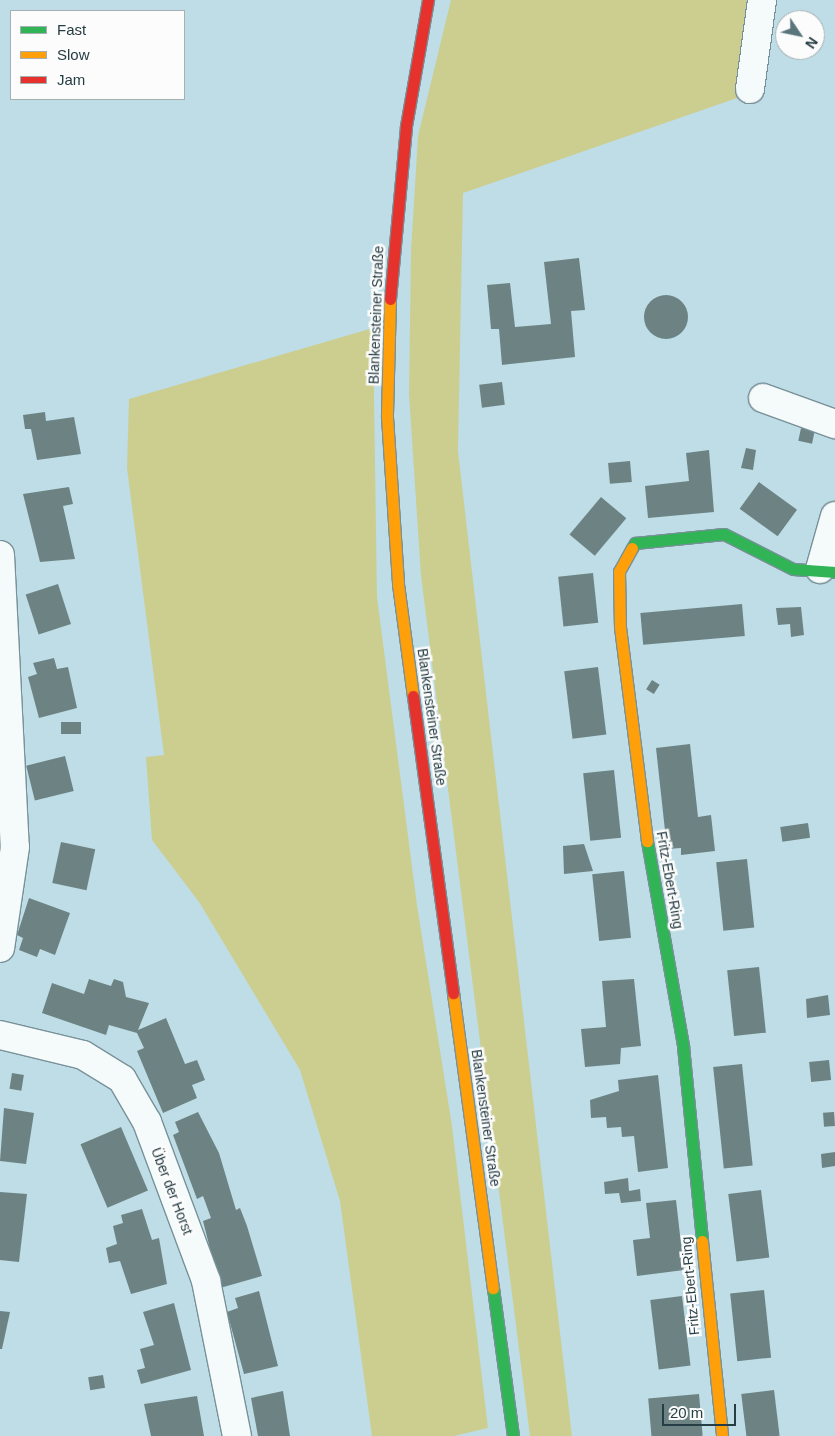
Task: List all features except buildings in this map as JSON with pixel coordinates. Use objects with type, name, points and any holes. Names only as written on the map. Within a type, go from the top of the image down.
[{"type":"main road","name":"Blankensteiner Straße","points":[[428,0],[406,126],[391,270],[387,417],[398,584],[513,1436]]},
{"type":"main road","name":"Fritz-Ebert-Ring","points":[[722,1436],[683,1046],[642,811],[620,627],[619,571],[635,543],[724,534],[793,569],[828,571]]},
{"type":"street","points":[[750,89],[762,0]]},
{"type":"street","points":[[763,398],[835,424]]},
{"type":"street","points":[[828,571],[835,516]]},
{"type":"street","points":[[0,555],[15,847],[0,948]]},
{"type":"street","name":"Über der Horst","points":[[0,1035],[83,1055],[122,1079],[146,1122],[206,1281],[237,1436]]},
{"type":"green space","points":[[451,0],[752,0],[740,97],[463,193],[458,451],[572,1436],[530,1436],[421,576],[409,394],[411,251],[418,136]]},
{"type":"green space","points":[[373,328],[377,597],[417,905],[452,1126],[488,1428],[454,1436],[372,1436],[340,1201],[300,1070],[199,902],[152,840],[146,757],[164,755],[127,468],[129,399]]},
{"type":"traffic: fast","points":[[632,548],[635,543],[724,534],[793,569],[835,572]]},
{"type":"traffic: fast","points":[[647,841],[683,1046],[702,1241]]},
{"type":"traffic: fast","points":[[493,1288],[513,1436]]},
{"type":"traffic: slow","points":[[390,299],[387,417],[398,584],[413,696]]},
{"type":"traffic: slow","points":[[632,548],[619,571],[620,627],[647,841]]},
{"type":"traffic: slow","points":[[453,993],[493,1288]]},
{"type":"traffic: slow","points":[[702,1241],[722,1436]]},
{"type":"traffic: jam","points":[[390,299],[406,126],[428,0]]},
{"type":"traffic: jam","points":[[413,696],[453,993]]}]
